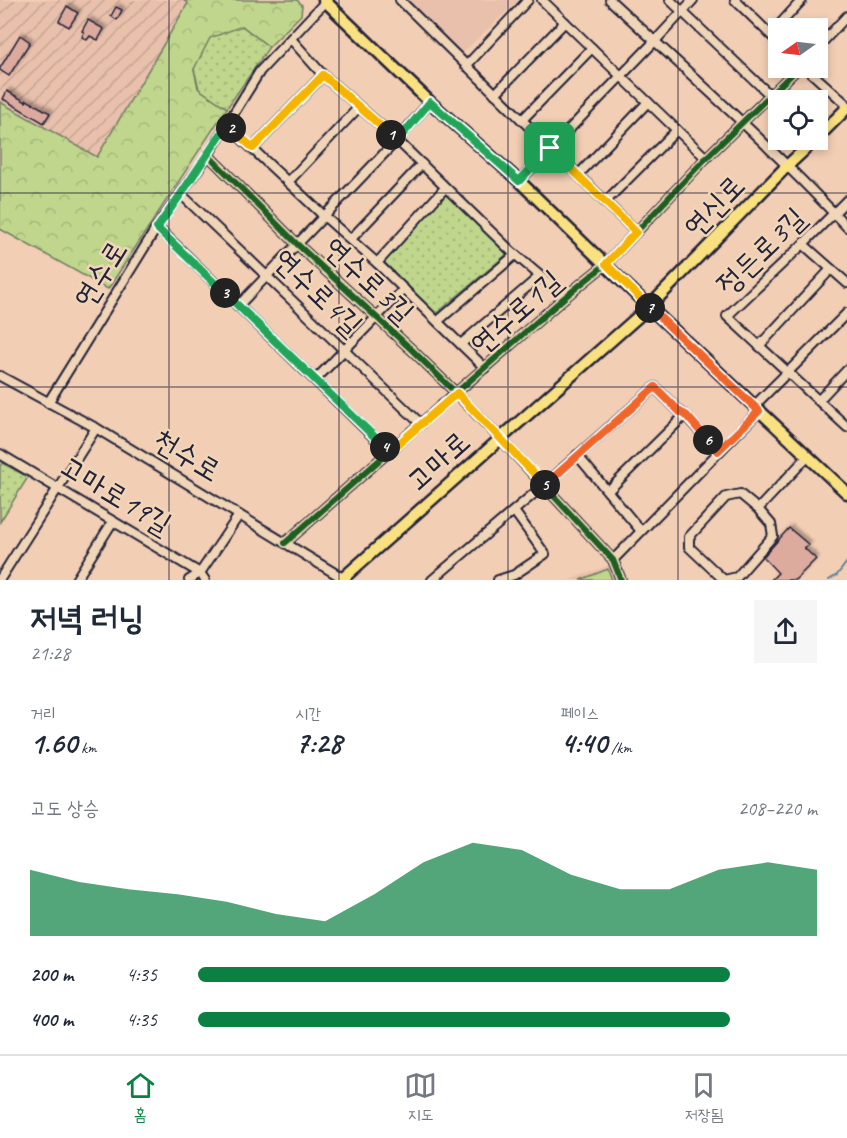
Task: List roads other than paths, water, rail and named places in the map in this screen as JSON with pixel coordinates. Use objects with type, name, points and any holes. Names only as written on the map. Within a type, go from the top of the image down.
[{"type":"main road","points":[[326,1],[430,102],[519,181],[847,493]]},
{"type":"main road","name":"연신로","points":[[828,126],[847,107]]},
{"type":"main road","name":"연신로","points":[[649,307],[804,150]]},
{"type":"main road","name":"고마로","points":[[343,579],[649,307]]},
{"type":"street","points":[[400,0],[636,232]]},
{"type":"street","points":[[466,66],[528,0]]},
{"type":"street","points":[[542,0],[706,158]]},
{"type":"street","points":[[610,0],[742,122],[847,227]]},
{"type":"street","points":[[670,0],[768,93]]},
{"type":"street","points":[[519,181],[693,0]]},
{"type":"street","points":[[786,18],[802,0]]},
{"type":"street","name":"연수로","points":[[48,403],[157,228],[208,155],[260,71],[326,1]]},
{"type":"street","points":[[740,2],[768,31]]},
{"type":"street","points":[[828,36],[847,16]]},
{"type":"street","points":[[495,93],[565,22]]},
{"type":"street","name":"연수로1길","points":[[291,39],[323,75],[397,141],[515,255],[565,297]]},
{"type":"street","points":[[522,120],[592,48]]},
{"type":"street","points":[[253,148],[323,75]]},
{"type":"street","name":"연수로1길","points":[[775,90],[788,78]]},
{"type":"street","points":[[817,78],[847,107]]},
{"type":"street","name":"연수로1길","points":[[285,543],[565,297],[606,264],[706,158],[768,97]]},
{"type":"street","points":[[238,306],[397,141],[430,102]]},
{"type":"street","points":[[578,175],[648,102]]},
{"type":"street","points":[[288,182],[359,107]]},
{"type":"street","points":[[227,125],[377,263],[486,368]]},
{"type":"street","points":[[605,202],[677,130]]},
{"type":"street","name":"연수로3길","points":[[208,155],[297,244],[457,393],[613,560]]},
{"type":"street","points":[[350,240],[422,165]]},
{"type":"street","points":[[377,263],[445,188]]},
{"type":"street","name":"연수로4길","points":[[181,194],[421,424]]},
{"type":"street","name":"정든로3길","points":[[847,200],[727,316],[847,426]]},
{"type":"street","points":[[157,228],[389,452]]},
{"type":"street","points":[[803,244],[847,284]]},
{"type":"street","points":[[438,321],[515,255]]},
{"type":"street","points":[[759,346],[831,269]]},
{"type":"street","points":[[461,344],[540,276]]},
{"type":"street","points":[[315,380],[404,289]]},
{"type":"street","points":[[621,580],[613,560],[718,451],[788,372],[847,313]]},
{"type":"street","points":[[819,400],[847,370]]},
{"type":"street","name":"천수로","points":[[0,376],[96,428],[343,579]]},
{"type":"street","points":[[432,580],[655,387],[686,415],[718,451]]},
{"type":"street","points":[[608,491],[686,415]]},
{"type":"street","points":[[0,579],[96,428]]},
{"type":"street","points":[[578,455],[641,531]]},
{"type":"street","name":"고마로19길","points":[[1,456],[202,576]]},
{"type":"street","points":[[758,509],[808,456]]},
{"type":"street","points":[[740,494],[758,509],[771,524],[773,536],[737,577],[724,580],[689,547],[689,537],[726,497],[740,494]]},
{"type":"street","points":[[498,580],[514,575],[545,554],[514,511]]},
{"type":"street","points":[[189,580],[202,576],[239,515]]},
{"type":"street","points":[[76,580],[113,521]]},
{"type":"waterway","points":[[829,580],[837,575],[847,562]]}]
